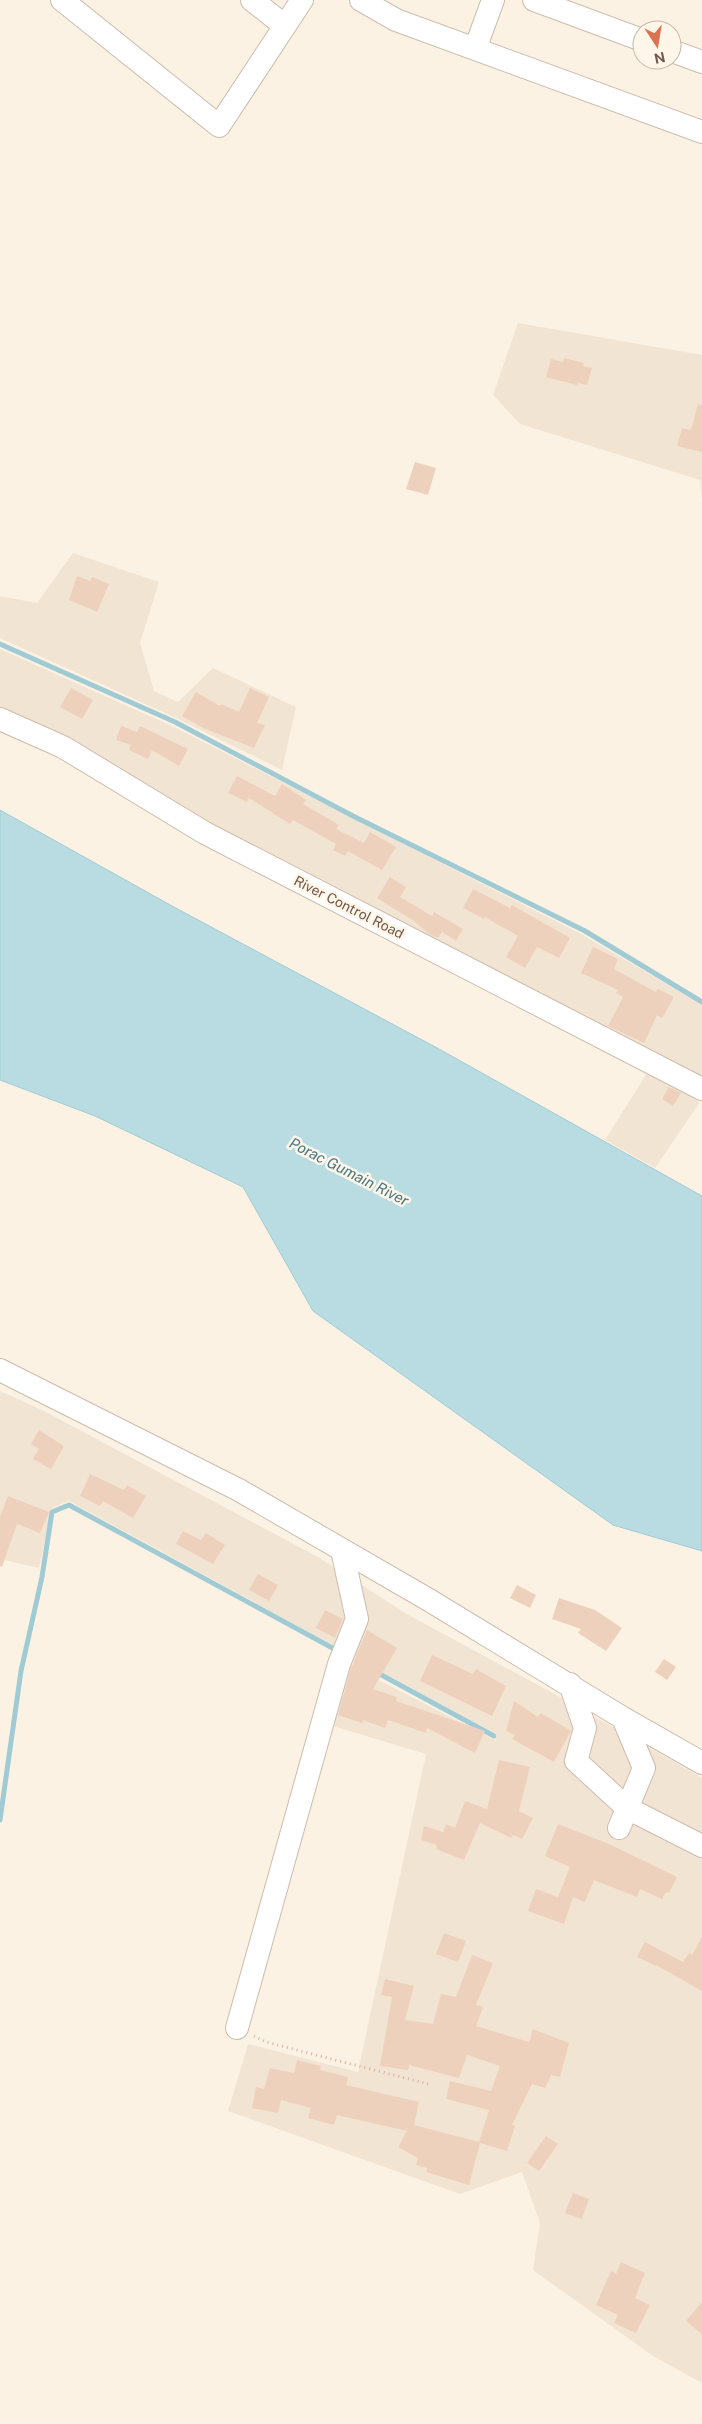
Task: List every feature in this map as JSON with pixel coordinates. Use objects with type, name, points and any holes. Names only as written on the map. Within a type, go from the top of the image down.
[{"type":"street","points":[[62,0],[219,126],[302,0]]},
{"type":"street","points":[[252,0],[285,26]]},
{"type":"street","points":[[361,0],[396,20],[702,132]]},
{"type":"street","points":[[475,50],[493,0]]},
{"type":"street","points":[[534,0],[632,36]]},
{"type":"street","points":[[682,55],[702,62]]},
{"type":"street","name":"River Control Road","points":[[0,719],[63,748],[205,833],[702,1089]]},
{"type":"street","points":[[0,1370],[239,1490],[702,1763]]},
{"type":"street","points":[[237,2028],[343,1654],[357,1618],[342,1550]]},
{"type":"street","points":[[570,1684],[584,1728],[576,1761],[623,1818],[702,1846]]},
{"type":"street","points":[[623,1718],[644,1768],[623,1818]]},
{"type":"path","points":[[237,2028],[266,2042],[432,2085]]},
{"type":"shaded area","points":[[518,323],[702,355],[702,500],[700,480],[520,424],[493,395]]},
{"type":"shaded area","points":[[73,553],[159,582],[140,643],[154,691],[178,702],[213,668],[296,707],[282,770],[176,718],[0,638],[0,596],[37,603]]},
{"type":"shaded area","points":[[0,649],[174,727],[583,935],[702,1005],[702,1084],[0,711]]},
{"type":"shaded area","points":[[649,1070],[700,1102],[655,1168],[605,1140]]},
{"type":"shaded area","points":[[0,1391],[44,1411],[318,1557],[405,1613],[560,1697],[702,1778],[702,2383],[653,2356],[533,2270],[540,2223],[522,2172],[460,2194],[228,2111],[248,2044],[358,2072],[426,1754],[316,1721],[336,1658],[495,1740],[498,1735],[69,1501],[52,1508],[39,1568],[0,1559]]},
{"type":"water","name":"Porac Gumain River","points":[[0,810],[172,906],[439,1049],[702,1196],[702,1551],[613,1525],[313,1311],[243,1187],[95,1116],[0,1080]]},
{"type":"building","points":[[564,358],[584,363],[583,366],[592,368],[587,385],[578,383],[577,385],[546,377],[551,359],[563,362]]},
{"type":"building","points":[[698,404],[702,405],[702,452],[677,446],[682,428],[691,430]]},
{"type":"building","points":[[415,462],[436,468],[428,495],[406,489]]},
{"type":"building","points":[[77,576],[90,581],[92,577],[109,584],[97,612],[69,600]]},
{"type":"building","points":[[71,688],[93,700],[82,719],[60,707]]},
{"type":"building","points":[[250,688],[269,697],[257,723],[265,725],[254,748],[203,728],[182,716],[196,692],[220,706],[221,704],[239,712]]},
{"type":"building","points":[[121,726],[137,732],[140,726],[188,749],[179,766],[152,750],[148,759],[129,750],[131,745],[116,740]]},
{"type":"building","points":[[237,776],[275,796],[282,784],[306,800],[303,804],[339,825],[336,829],[364,843],[370,832],[396,847],[382,870],[348,851],[345,856],[333,850],[336,844],[293,820],[290,824],[249,798],[247,802],[228,793]]},
{"type":"building","points":[[390,877],[406,887],[400,897],[432,916],[434,912],[463,929],[456,941],[442,932],[438,938],[429,934],[414,921],[377,898]]},
{"type":"building","points":[[473,889],[510,908],[512,905],[570,938],[559,958],[537,947],[525,968],[506,957],[518,936],[485,917],[484,919],[463,908]]},
{"type":"building","points":[[593,947],[618,959],[614,969],[656,992],[658,989],[674,997],[662,1018],[657,1015],[644,1043],[608,1026],[623,997],[616,993],[618,990],[581,973]]},
{"type":"building","points":[[669,1087],[681,1093],[673,1106],[662,1099]]},
{"type":"building","points":[[39,1430],[64,1446],[51,1469],[33,1459],[39,1449],[31,1444]]},
{"type":"building","points":[[90,1474],[124,1490],[127,1485],[146,1496],[133,1518],[103,1501],[100,1506],[80,1496]]},
{"type":"building","points":[[8,1496],[49,1512],[40,1533],[17,1524],[2,1567],[0,1566],[0,1517]]},
{"type":"building","points":[[183,1531],[201,1540],[206,1533],[225,1545],[213,1564],[176,1544]]},
{"type":"building","points":[[258,1574],[278,1585],[269,1601],[249,1590]]},
{"type":"building","points":[[517,1585],[536,1595],[530,1608],[510,1598]]},
{"type":"building","points":[[559,1598],[595,1610],[622,1628],[606,1651],[578,1633],[581,1629],[552,1619]]},
{"type":"building","points":[[325,1610],[343,1619],[335,1638],[316,1628]]},
{"type":"building","points":[[367,1630],[397,1648],[373,1689],[397,1697],[396,1701],[485,1731],[475,1753],[427,1728],[426,1733],[388,1720],[385,1728],[363,1720],[362,1723],[338,1715],[351,1668]]},
{"type":"building","points":[[432,1655],[473,1674],[476,1669],[506,1686],[492,1716],[420,1681]]},
{"type":"building","points":[[664,1659],[676,1667],[667,1680],[655,1672]]},
{"type":"building","points":[[514,1701],[538,1717],[541,1713],[571,1731],[554,1762],[512,1739],[515,1735],[506,1731]]},
{"type":"building","points":[[499,1760],[530,1767],[519,1811],[533,1818],[522,1839],[513,1835],[511,1838],[480,1823],[464,1860],[436,1849],[437,1845],[421,1840],[424,1826],[443,1832],[446,1824],[455,1828],[465,1801],[487,1809]]},
{"type":"building","points":[[558,1824],[609,1844],[677,1877],[669,1893],[666,1892],[662,1899],[640,1889],[637,1897],[594,1880],[585,1902],[573,1897],[564,1924],[528,1911],[536,1889],[558,1897],[570,1867],[545,1856]]},
{"type":"building","points":[[444,1933],[466,1941],[458,1962],[436,1954]]},
{"type":"building","points":[[702,1937],[702,1991],[656,1965],[637,1957],[645,1942],[683,1962],[689,1953],[692,1955]]},
{"type":"building","points":[[472,1955],[493,1963],[476,2005],[483,2007],[476,2026],[529,2042],[533,2029],[569,2043],[560,2077],[551,2075],[545,2088],[532,2084],[512,2125],[515,2126],[507,2151],[480,2143],[469,2185],[426,2172],[427,2168],[416,2165],[418,2158],[398,2147],[407,2131],[337,2115],[334,2125],[308,2118],[311,2108],[281,2100],[278,2113],[252,2108],[256,2087],[264,2089],[270,2068],[294,2073],[297,2060],[321,2066],[320,2070],[348,2077],[346,2085],[419,2102],[414,2125],[479,2142],[489,2110],[446,2099],[450,2081],[491,2091],[500,2066],[467,2055],[459,2078],[409,2065],[408,2070],[380,2066],[392,1997],[381,1995],[385,1979],[414,1986],[405,2020],[433,2024],[441,1994],[456,1997]]},
{"type":"building","points":[[546,2136],[558,2144],[539,2171],[527,2163]]},
{"type":"building","points":[[573,2193],[589,2199],[582,2219],[565,2213]]},
{"type":"building","points":[[621,2262],[645,2273],[635,2298],[650,2305],[636,2333],[614,2323],[618,2315],[596,2305],[611,2271],[616,2274]]},
{"type":"building","points":[[702,2302],[702,2334],[686,2321]]},
{"type":"waterway","points":[[0,644],[175,722],[353,816],[585,931],[702,1002]]},
{"type":"waterway","points":[[0,1820],[21,1671],[42,1577],[52,1512],[69,1505],[338,1651]]},
{"type":"waterway","points":[[376,1672],[494,1736]]}]
